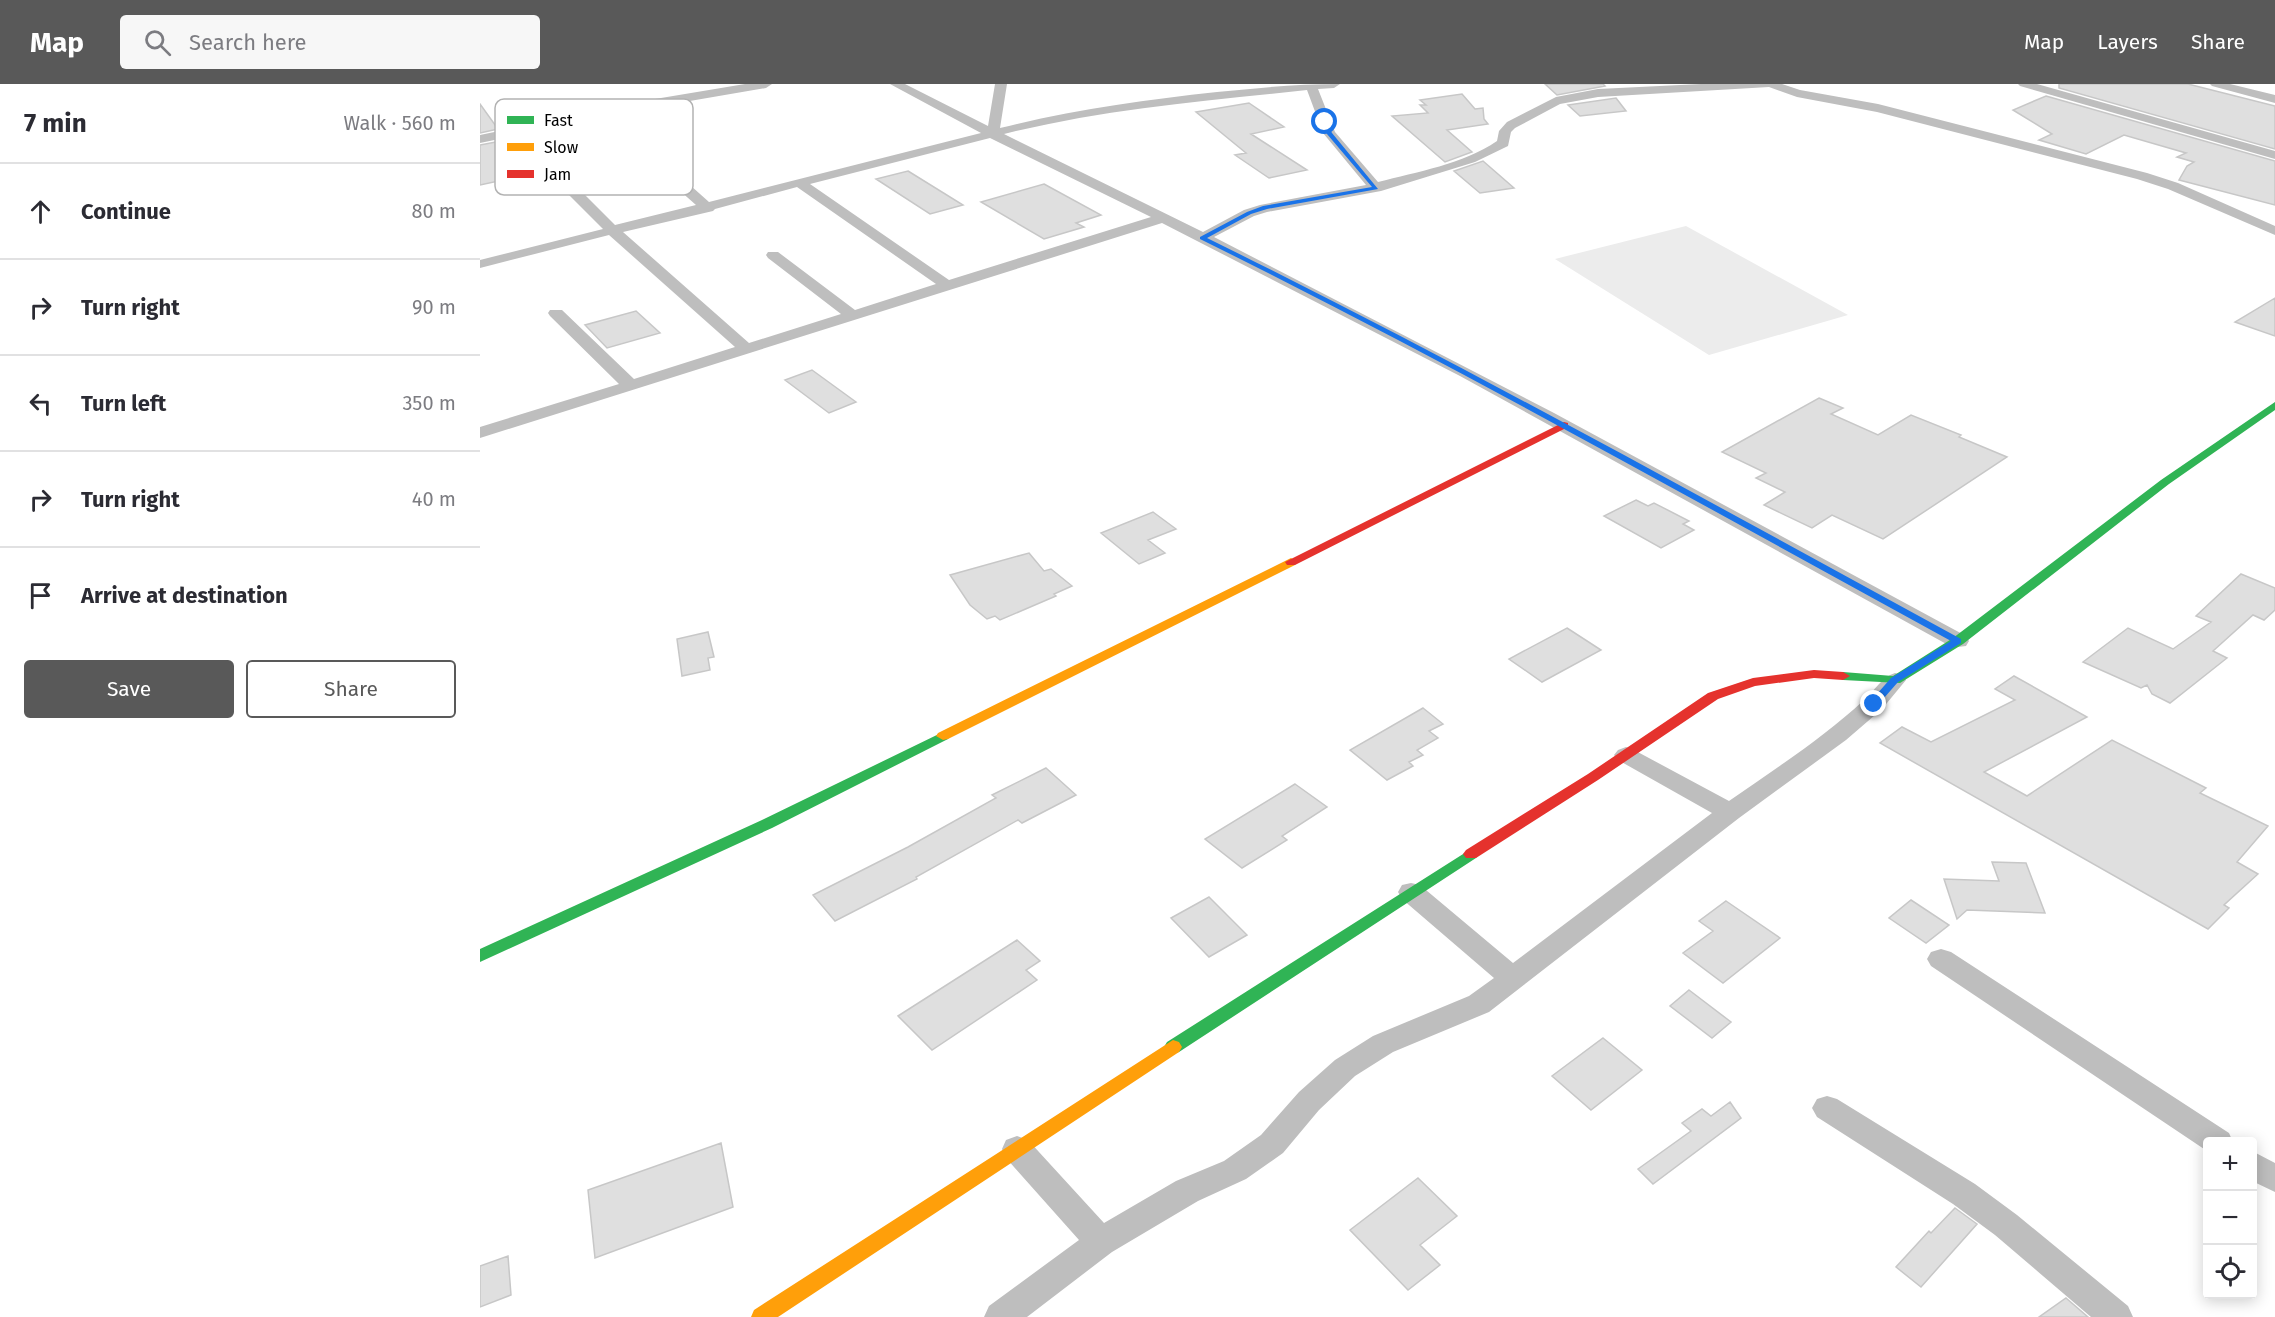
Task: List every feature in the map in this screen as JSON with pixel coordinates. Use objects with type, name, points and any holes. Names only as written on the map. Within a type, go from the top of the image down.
[{"type":"street","points":[[675,99],[766,84]]},
{"type":"street","points":[[896,84],[993,135],[1301,287],[1564,425],[1958,641]]},
{"type":"street","points":[[993,135],[1001,84]]},
{"type":"street","points":[[480,264],[614,232],[1054,118],[1165,97],[1334,84]]},
{"type":"street","points":[[1202,238],[1249,213],[1265,208],[1376,188],[1495,149],[1503,143],[1505,132],[1511,125],[1556,101],[1598,93],[1769,84],[1797,93],[1878,108],[2142,176],[2173,186],[2275,231]]},
{"type":"street","points":[[2024,84],[2275,154]]},
{"type":"street","points":[[2216,84],[2275,99]]},
{"type":"street","points":[[1311,87],[1329,133],[1376,188]]},
{"type":"street","points":[[480,139],[495,136]]},
{"type":"street","points":[[801,184],[948,286]]},
{"type":"street","points":[[577,195],[614,232],[746,350]]},
{"type":"street","points":[[693,195],[708,208]]},
{"type":"street","points":[[480,433],[1162,218]]},
{"type":"street","points":[[773,255],[853,315]]},
{"type":"street","points":[[556,313],[631,386]]},
{"type":"street","points":[[1001,1317],[1101,1242],[1187,1191],[1235,1170],[1272,1144],[1309,1101],[1345,1068],[1383,1044],[1479,1004],[1730,812],[1838,735],[1874,704],[1895,680],[1958,641],[2164,482],[2275,405]]},
{"type":"street","points":[[480,956],[767,824],[1564,425]]},
{"type":"street","points":[[761,1317],[1411,892],[1626,755],[1713,696],[1753,682],[1814,674],[1895,680]]},
{"type":"street","points":[[1626,755],[1730,812]]},
{"type":"street","points":[[1411,892],[1513,978]]},
{"type":"street","points":[[1941,959],[2210,1137]]},
{"type":"street","points":[[1827,1108],[1964,1194],[2006,1225],[2116,1317]]},
{"type":"street","points":[[1017,1149],[1101,1242]]},
{"type":"street","points":[[2257,1167],[2275,1179]]},
{"type":"shaded area","points":[[1686,226],[1848,315],[1709,355],[1555,259]]},
{"type":"building","points":[[1545,84],[1603,84],[1605,86],[1557,95]]},
{"type":"building","points":[[2059,84],[2188,84],[2275,106],[2275,149],[2059,88]]},
{"type":"building","points":[[1462,94],[1475,109],[1483,108],[1484,119],[1488,124],[1447,130],[1472,152],[1445,162],[1392,116],[1428,113],[1420,105],[1426,105],[1420,100]]},
{"type":"building","points":[[2046,96],[2275,161],[2275,205],[2179,180],[2187,166],[2194,162],[2177,157],[2186,153],[2124,135],[2086,154],[2039,140],[2052,134],[2013,110]]},
{"type":"building","points":[[1616,98],[1626,111],[1580,116],[1568,105]]},
{"type":"building","points":[[1249,103],[1284,127],[1251,134],[1307,170],[1269,178],[1235,155],[1246,153],[1196,112]]},
{"type":"building","points":[[480,104],[495,125],[495,130],[480,133]]},
{"type":"building","points":[[495,142],[495,182],[480,185],[480,145]]},
{"type":"building","points":[[1483,161],[1514,188],[1480,193],[1454,171]]},
{"type":"building","points":[[908,171],[963,205],[930,214],[876,179]]},
{"type":"building","points":[[1044,184],[1101,215],[1076,223],[1084,227],[1044,239],[981,202]]},
{"type":"building","points":[[2275,298],[2275,336],[2235,322]]},
{"type":"building","points":[[636,311],[660,333],[607,348],[585,325]]},
{"type":"building","points":[[812,370],[856,402],[829,413],[785,380]]},
{"type":"building","points":[[1819,398],[1843,408],[1831,414],[1878,435],[1911,415],[2007,457],[1883,539],[1832,515],[1812,528],[1764,505],[1785,492],[1756,478],[1766,473],[1722,452]]},
{"type":"building","points":[[1636,500],[1648,506],[1654,503],[1689,521],[1683,524],[1694,530],[1661,548],[1604,516]]},
{"type":"building","points":[[1153,512],[1176,529],[1148,540],[1165,553],[1139,564],[1101,533]]},
{"type":"building","points":[[1029,553],[1044,571],[1051,569],[1072,586],[1054,594],[1056,596],[1000,620],[995,616],[987,619],[970,605],[950,575]]},
{"type":"building","points":[[2241,574],[2275,588],[2275,610],[2264,620],[2253,615],[2213,651],[2227,658],[2170,703],[2152,694],[2147,685],[2141,688],[2083,662],[2128,628],[2173,649],[2211,622],[2196,616]]},
{"type":"building","points":[[1567,628],[1601,650],[1542,682],[1509,659]]},
{"type":"building","points":[[708,632],[714,657],[708,658],[710,670],[682,676],[677,639]]},
{"type":"building","points":[[2014,676],[2087,717],[1984,772],[2027,796],[2112,740],[2206,788],[2200,793],[2268,826],[2237,862],[2258,874],[2224,905],[2229,908],[2208,929],[1880,743],[1902,727],[1931,742],[2015,700],[1995,689]]},
{"type":"building","points":[[1423,708],[1443,724],[1429,731],[1438,738],[1417,750],[1423,755],[1409,762],[1413,766],[1387,780],[1350,750]]},
{"type":"building","points":[[1046,768],[1076,795],[1022,823],[1018,820],[916,877],[917,879],[835,921],[813,895],[908,847],[996,798],[992,795]]},
{"type":"building","points":[[1295,784],[1327,807],[1282,836],[1287,840],[1242,868],[1205,839]]},
{"type":"building","points":[[1992,862],[2026,863],[2045,913],[1967,910],[1957,919],[1944,879],[1999,881]]},
{"type":"building","points":[[1209,897],[1247,935],[1209,957],[1171,918]]},
{"type":"building","points":[[1911,900],[1949,925],[1926,943],[1889,918]]},
{"type":"building","points":[[1726,901],[1780,938],[1723,983],[1683,953],[1713,931],[1699,921]]},
{"type":"building","points":[[1017,940],[1040,961],[1026,970],[1037,980],[932,1050],[898,1016]]},
{"type":"building","points":[[1689,990],[1731,1022],[1712,1038],[1670,1006]]},
{"type":"building","points":[[1603,1038],[1642,1070],[1591,1110],[1552,1076]]},
{"type":"building","points":[[1730,1102],[1741,1118],[1653,1184],[1638,1169],[1691,1131],[1682,1123],[1702,1109],[1711,1116]]},
{"type":"building","points":[[721,1143],[733,1207],[595,1258],[588,1190]]},
{"type":"building","points":[[1418,1178],[1457,1216],[1420,1245],[1440,1265],[1408,1290],[1350,1230]]},
{"type":"building","points":[[1955,1208],[1977,1224],[1921,1287],[1896,1267],[1929,1231],[1931,1233]]},
{"type":"building","points":[[508,1256],[511,1295],[480,1307],[480,1266]]},
{"type":"building","points":[[2066,1298],[2088,1317],[2039,1317]]},
{"type":"traffic: fast","points":[[1843,676],[1895,680],[1958,641],[2165,482],[2275,405]]},
{"type":"traffic: fast","points":[[480,956],[767,824],[943,736]]},
{"type":"traffic: fast","points":[[1173,1047],[1471,854]]},
{"type":"traffic: slow","points":[[943,736],[1291,562]]},
{"type":"traffic: slow","points":[[761,1317],[1173,1047]]},
{"type":"traffic: jam","points":[[1291,562],[1564,425]]},
{"type":"traffic: jam","points":[[1471,854],[1593,777],[1713,696],[1753,682],[1814,674],[1843,676]]},
{"type":"route","points":[[1325,122],[1329,133],[1376,188],[1265,208],[1249,213],[1202,238],[1301,287],[1564,425],[1958,641],[1895,680],[1874,704]]}]
